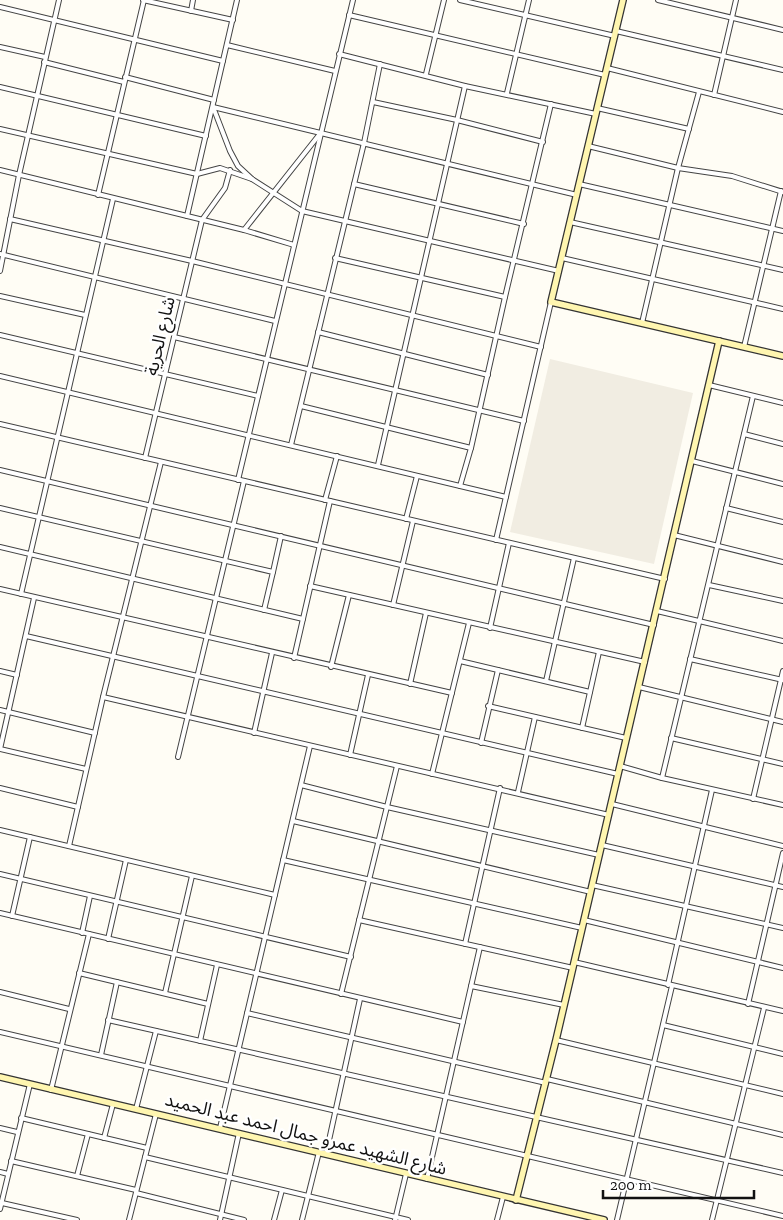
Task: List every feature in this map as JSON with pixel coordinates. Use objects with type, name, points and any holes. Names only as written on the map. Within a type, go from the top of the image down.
[{"type":"street","points":[[0,271],[44,59],[59,0]]},
{"type":"street","points":[[98,195],[143,0],[232,20]]},
{"type":"street","points":[[190,10],[192,0]]},
{"type":"street","points":[[187,216],[237,0]]},
{"type":"street","points":[[238,480],[353,0]]},
{"type":"street","points":[[426,74],[444,0]]},
{"type":"street","points":[[460,0],[526,16],[724,56],[783,70]]},
{"type":"street","points":[[507,94],[529,0]]},
{"type":"street","points":[[496,540],[623,0]]},
{"type":"street","points":[[658,0],[783,30]]},
{"type":"street","points":[[714,95],[736,0]]},
{"type":"street","points":[[0,7],[223,61]]},
{"type":"street","points":[[349,15],[435,37],[714,95],[783,112]]},
{"type":"street","points":[[227,45],[335,71]]},
{"type":"street","points":[[0,46],[124,82]]},
{"type":"street","points":[[339,54],[426,74],[465,86],[689,129]]},
{"type":"street","points":[[291,445],[364,143],[380,64]]},
{"type":"street","points":[[126,77],[214,100]]},
{"type":"street","points":[[378,465],[465,86]]},
{"type":"street","points":[[0,87],[206,136]]},
{"type":"street","points":[[642,323],[678,168],[699,92]]},
{"type":"street","points":[[373,102],[457,120],[543,142]]},
{"type":"street","points":[[460,486],[471,448],[551,104]]},
{"type":"street","points":[[212,107],[577,195]]},
{"type":"street","points":[[212,107],[234,159],[252,179]]},
{"type":"street","points":[[0,129],[197,174],[216,167],[230,170],[252,179],[302,211],[558,271]]},
{"type":"street","points":[[244,230],[320,134]]},
{"type":"street","points":[[588,146],[678,168],[732,176],[782,191],[744,347]]},
{"type":"street","points":[[0,170],[244,230],[294,245]]},
{"type":"street","points":[[202,220],[225,188],[230,170]]},
{"type":"street","points":[[354,184],[524,224]]},
{"type":"street","points":[[579,184],[783,231]]},
{"type":"street","points":[[21,594],[113,199]]},
{"type":"street","points":[[10,218],[541,347]]},
{"type":"street","name":"شارع الحرية","points":[[146,458],[202,220]]},
{"type":"street","points":[[570,222],[783,270]]},
{"type":"street","points":[[2,255],[275,321]]},
{"type":"street","points":[[335,258],[505,297]]},
{"type":"street","points":[[562,258],[652,277],[783,310]]},
{"type":"street","points":[[0,296],[85,315]]},
{"type":"street","points":[[551,302],[783,356]]},
{"type":"street","points":[[318,332],[404,352],[488,375]]},
{"type":"street","points":[[0,335],[258,396]]},
{"type":"street","points":[[174,337],[395,389],[524,422]]},
{"type":"street","points":[[516,1200],[535,1118],[565,1005],[692,461],[718,341]]},
{"type":"street","points":[[0,376],[506,497]]},
{"type":"street","points":[[709,385],[783,403]]},
{"type":"street","points":[[662,778],[753,396]]},
{"type":"street","points":[[301,406],[471,448]]},
{"type":"street","points":[[0,424],[665,578]]},
{"type":"street","points":[[744,434],[783,444]]},
{"type":"street","points":[[325,500],[337,456]]},
{"type":"street","points":[[692,461],[783,484]]},
{"type":"street","points":[[69,846],[94,733],[161,462]]},
{"type":"street","points":[[0,470],[654,624]]},
{"type":"street","points":[[406,519],[417,476]]},
{"type":"street","points":[[178,757],[244,481]]},
{"type":"street","points":[[294,658],[330,501]]},
{"type":"street","points":[[0,508],[225,559],[273,572]]},
{"type":"street","points":[[726,508],[783,522]]},
{"type":"street","points":[[393,605],[413,521]]},
{"type":"street","points":[[674,535],[783,562]]},
{"type":"street","points":[[264,610],[281,536]]},
{"type":"street","points":[[490,628],[509,543]]},
{"type":"street","points":[[0,547],[302,619]]},
{"type":"street","points":[[546,681],[574,558]]},
{"type":"street","points":[[709,585],[783,601]]},
{"type":"street","points":[[310,586],[644,662]]},
{"type":"street","points":[[0,590],[331,667],[452,693]]},
{"type":"street","points":[[331,667],[348,595]]},
{"type":"street","points":[[34,598],[0,749],[86,769]]},
{"type":"street","points":[[657,611],[783,641]]},
{"type":"street","points":[[410,684],[426,613]]},
{"type":"street","points":[[432,774],[469,623]]},
{"type":"street","points":[[26,636],[618,774]]},
{"type":"street","points":[[582,728],[599,652]]},
{"type":"street","points":[[254,732],[272,653]]},
{"type":"street","points":[[690,659],[782,680]]},
{"type":"street","points":[[460,661],[590,692]]},
{"type":"street","points":[[481,743],[488,706],[498,670]]},
{"type":"street","points":[[0,671],[17,675]]},
{"type":"street","points":[[752,799],[783,671]]},
{"type":"street","points":[[350,755],[368,675]]},
{"type":"street","points":[[639,688],[783,722]]},
{"type":"street","points":[[103,697],[397,766],[518,792],[609,815]]},
{"type":"street","points":[[488,706],[626,738]]},
{"type":"street","points":[[0,710],[94,733]]},
{"type":"street","points":[[518,792],[535,717]]},
{"type":"street","points":[[671,738],[783,764]]},
{"type":"street","points":[[220,1128],[310,746]]},
{"type":"street","points":[[342,994],[397,766]]},
{"type":"street","points":[[620,766],[712,790],[783,805]]},
{"type":"street","points":[[301,784],[387,807],[491,829],[599,855]]},
{"type":"street","points":[[0,788],[78,807]]},
{"type":"street","points":[[465,944],[500,788]]},
{"type":"street","points":[[617,1220],[663,1025],[678,943],[712,790]]},
{"type":"street","points":[[612,804],[783,846]]},
{"type":"street","points":[[293,820],[378,843],[482,867],[686,906],[783,928]]},
{"type":"street","points":[[0,830],[275,895]]},
{"type":"street","points":[[12,916],[30,837]]},
{"type":"street","points":[[602,846],[783,887]]},
{"type":"street","points":[[748,1004],[783,853]]},
{"type":"street","points":[[108,939],[126,860]]},
{"type":"street","points":[[283,860],[475,902],[582,928]]},
{"type":"street","points":[[0,874],[351,956]]},
{"type":"street","points":[[165,993],[192,876]]},
{"type":"street","points":[[82,933],[90,896]]},
{"type":"street","points":[[0,913],[463,1022]]},
{"type":"street","points":[[359,920],[465,944],[670,985],[783,1011]]},
{"type":"street","points":[[584,920],[783,968]]},
{"type":"street","points":[[51,1090],[69,1009],[89,934]]},
{"type":"street","points":[[427,1179],[480,946]]},
{"type":"street","points":[[200,1041],[218,965]]},
{"type":"street","points":[[79,973],[208,1004]]},
{"type":"street","points":[[101,1055],[117,982]]},
{"type":"street","points":[[471,986],[565,1005]]},
{"type":"street","points":[[0,992],[69,1009]]},
{"type":"street","points":[[326,1154],[334,1110],[360,999]]},
{"type":"street","points":[[712,1220],[764,1008]]},
{"type":"street","points":[[247,1013],[783,1135]]},
{"type":"street","points":[[108,1020],[445,1098],[783,1173]]},
{"type":"street","points":[[663,1025],[783,1054]]},
{"type":"street","points":[[136,1109],[156,1031]]},
{"type":"street","points":[[0,1032],[783,1216]]},
{"type":"street","points":[[556,1040],[783,1094]]},
{"type":"street","name":"شارع الشهيد عمرو جمال احمد عبد الحميد","points":[[0,1078],[220,1128],[589,1218],[604,1220]]},
{"type":"street","points":[[0,1209],[30,1084]]},
{"type":"street","points":[[104,1138],[113,1104]]},
{"type":"street","points":[[129,1220],[156,1114]]},
{"type":"street","points":[[21,1118],[147,1148]]},
{"type":"street","points":[[0,1128],[17,1132]]},
{"type":"street","points":[[220,1218],[240,1133]]},
{"type":"street","points":[[77,1176],[88,1134]]},
{"type":"street","points":[[302,1220],[318,1152]]},
{"type":"street","points":[[145,1156],[408,1220]]},
{"type":"street","points":[[11,1161],[136,1192],[220,1218],[244,1220]]},
{"type":"street","points":[[0,1172],[8,1174]]},
{"type":"street","points":[[396,1218],[406,1174]]},
{"type":"street","points":[[274,1220],[282,1190]]},
{"type":"street","points":[[497,1220],[503,1197]]},
{"type":"street","points":[[2,1203],[77,1220]]},
{"type":"shaded area","points":[[550,359],[693,393],[654,564],[510,532]]}]
